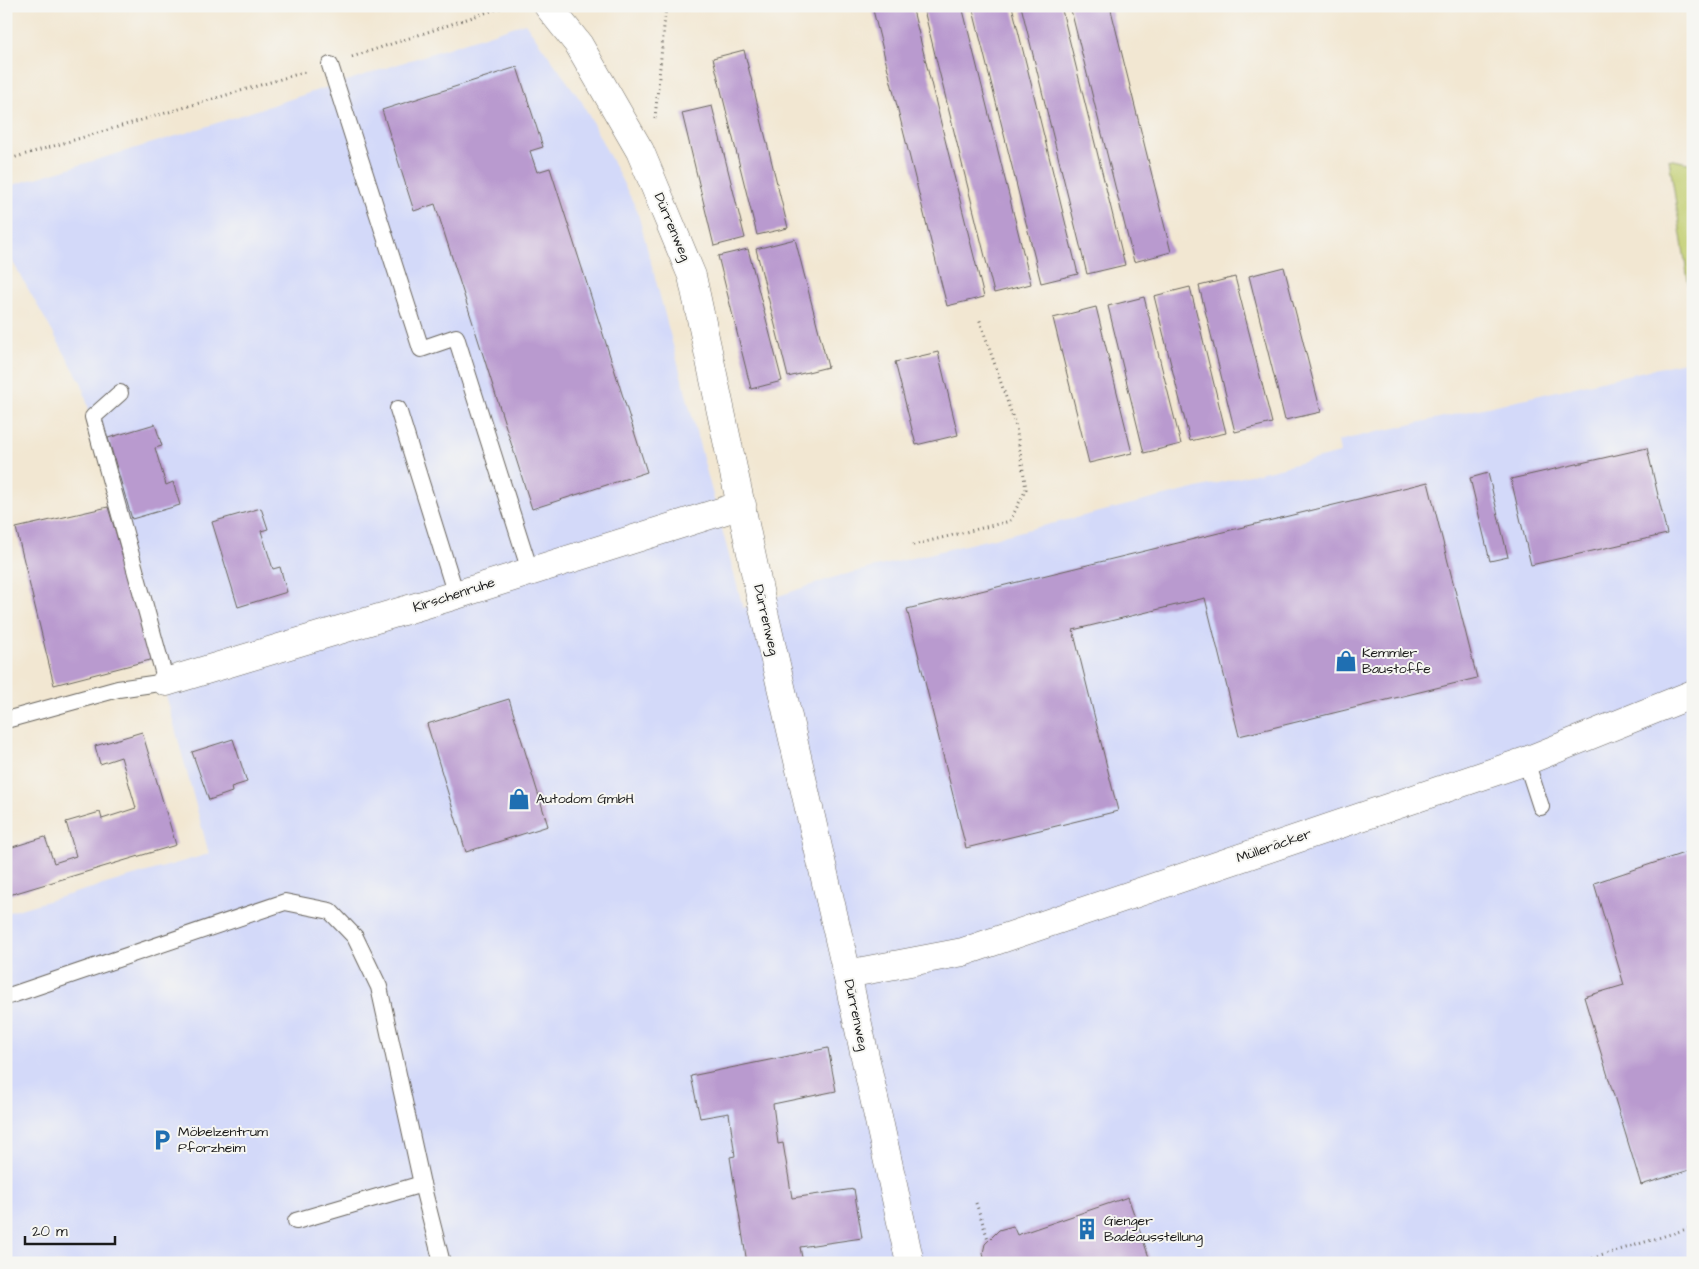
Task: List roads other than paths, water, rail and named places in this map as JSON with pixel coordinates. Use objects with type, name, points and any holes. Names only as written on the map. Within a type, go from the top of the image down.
[{"type":"street","name":"Dürrenweg","points":[[548,6],[579,45],[637,147],[692,276],[760,595],[847,974],[910,1263]]},
{"type":"street","name":"Kirschenruhe","points":[[166,682],[456,595],[742,505]]},
{"type":"street","name":"Mülleräcker","points":[[847,974],[963,952],[1526,761],[1693,694]]},
{"type":"lane","points":[[330,65],[421,349],[456,338],[530,571]]},
{"type":"lane","points":[[6,720],[118,690],[166,682],[93,417],[120,393]]},
{"type":"lane","points":[[398,410],[456,595]]},
{"type":"lane","points":[[1526,761],[1541,807]]},
{"type":"lane","points":[[6,997],[285,902],[330,911],[355,937],[379,987],[422,1184],[442,1263]]},
{"type":"lane","points":[[296,1221],[422,1184]]},
{"type":"place","name":"Kemmler Baustoffe","points":[[1346,661]]},
{"type":"place","name":"Autodom GmbH","points":[[519,799]]},
{"type":"place","name":"Möbelzentrum Pforzheim","points":[[162,1140]]},
{"type":"place","name":"Gienger Badeausstellung","points":[[1087,1229]]}]
